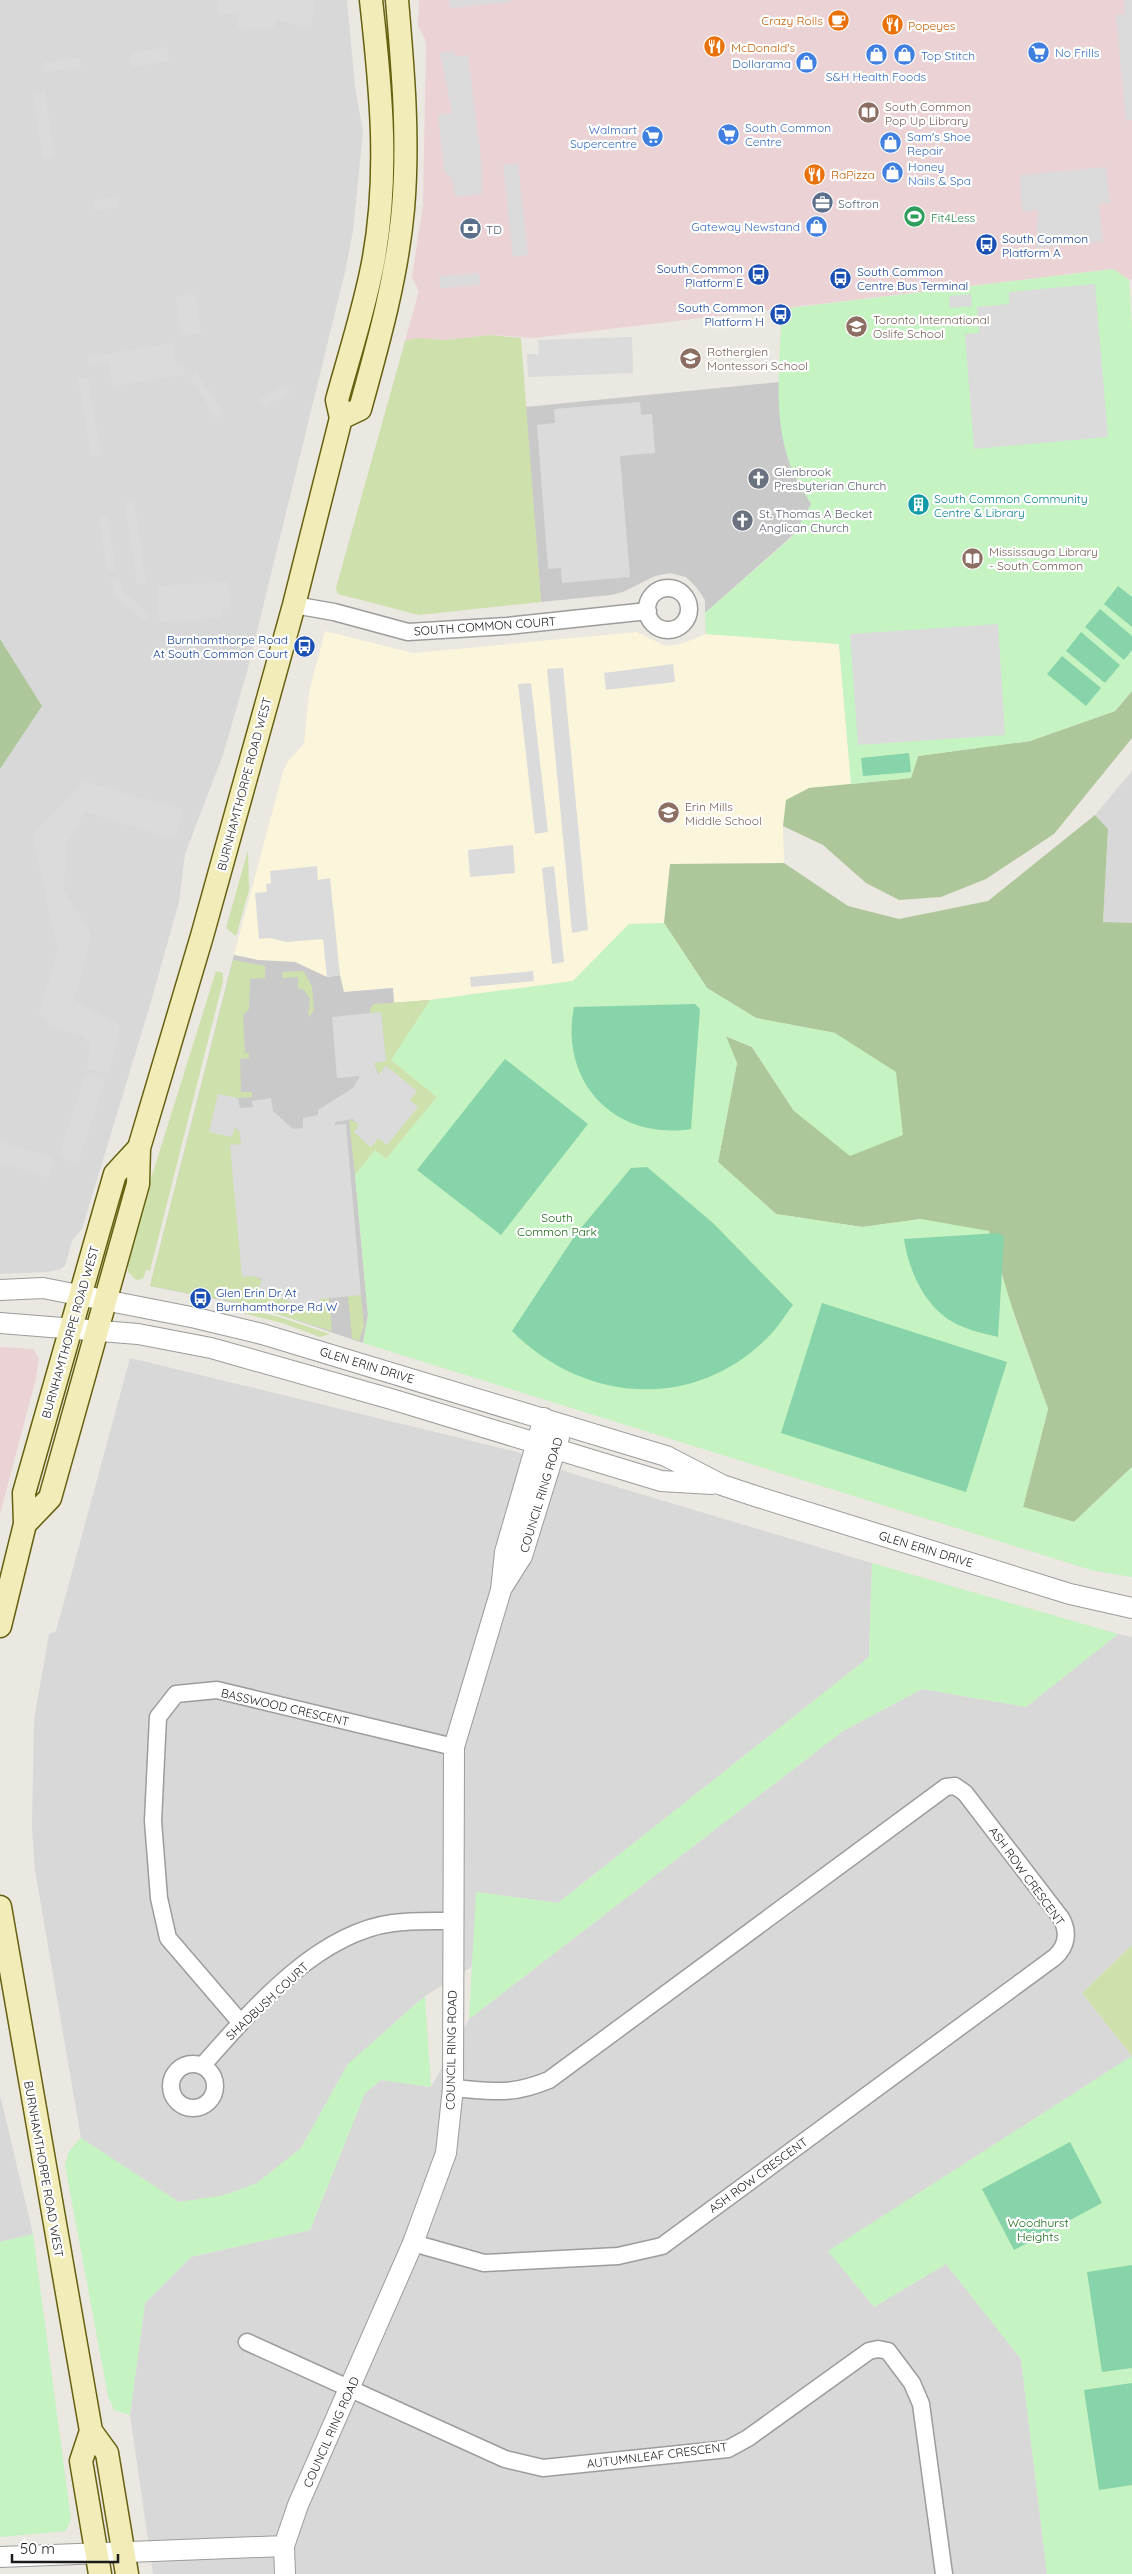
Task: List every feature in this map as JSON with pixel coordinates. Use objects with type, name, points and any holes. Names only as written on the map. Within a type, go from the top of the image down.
[{"type":"main road","name":"BURNHAMTHORPE ROAD WEST","points":[[26,1524],[50,1498],[138,1184],[139,1148],[204,926],[294,605],[341,418],[337,400],[372,267],[380,205],[383,150],[382,103],[371,0]]},
{"type":"main road","points":[[341,418],[360,409],[388,299],[401,229],[406,129],[397,0]]},
{"type":"main road","name":"BURNHAMTHORPE ROAD WEST","points":[[0,1626],[26,1524],[24,1493],[115,1174],[139,1148]]},
{"type":"main road","name":"BURNHAMTHORPE ROAD WEST","points":[[0,1907],[91,2431],[107,2453],[125,2563]]},
{"type":"main road","name":"BURNHAMTHORPE ROAD WEST","points":[[91,2431],[81,2461],[98,2564]]},
{"type":"street","name":"SOUTH COMMON COURT","points":[[294,605],[334,612],[408,632],[506,626],[648,611]]},
{"type":"street","name":"GLEN ERIN DRIVE","points":[[0,1290],[43,1288],[196,1318],[262,1334],[666,1456],[722,1485],[1080,1596],[1125,1607]]},
{"type":"street","name":"GLEN ERIN DRIVE","points":[[0,1323],[138,1334],[250,1358],[661,1481],[722,1485]]},
{"type":"street","name":"COUNCIL RING ROAD","points":[[285,2574],[284,2546],[298,2505],[351,2390],[413,2243],[446,2153],[453,2088],[454,1747],[501,1590],[505,1552],[544,1418]]},
{"type":"street","name":"COUNCIL RING ROAD","points":[[501,1590],[522,1556],[563,1424]]},
{"type":"street","name":"BASSWOOD CRESCENT","points":[[241,2023],[168,1938],[159,1898],[153,1822],[158,1718],[176,1694],[217,1690],[454,1747]]},
{"type":"street","name":"ASH ROW CRESCENT","points":[[413,2243],[484,2264],[618,2256],[662,2246],[1055,1957],[1065,1943],[1066,1930],[1061,1918],[965,1792],[955,1786],[946,1787],[549,2080],[525,2090],[509,2092],[453,2088]]},
{"type":"street","name":"SHADBUSH COURT","points":[[202,2066],[241,2023],[298,1968],[347,1936],[393,1923],[454,1921]]},
{"type":"street","name":"AUTUMNLEAF CRESCENT","points":[[247,2342],[505,2459],[543,2468],[728,2449],[748,2438],[869,2351],[878,2349],[888,2351],[912,2383],[921,2404],[944,2574]]},
{"type":"street","points":[[0,2557],[98,2564],[125,2563],[284,2546]]},
{"type":"shaded area","points":[[0,0],[347,0],[355,87],[363,131],[353,231],[345,272],[248,668],[223,755],[185,854],[179,902],[82,1229],[72,1241],[65,1266],[60,1269],[47,1272],[0,1274],[0,769],[41,706],[0,639]]},
{"type":"shaded area","points":[[219,0],[316,0],[310,28],[277,20],[273,28],[237,29],[238,14],[218,14]]},
{"type":"shaded area","points":[[419,0],[1132,0],[1132,279],[1129,280],[1113,269],[534,338],[490,335],[446,340],[415,338],[405,341],[419,291],[412,277],[423,205],[426,46],[425,39],[418,26]]},
{"type":"shaded area","points":[[449,0],[511,0],[511,2],[450,8]]},
{"type":"shaded area","points":[[1124,0],[1132,0],[1132,120],[1126,121],[1116,15],[1125,14]]},
{"type":"shaded area","points":[[167,47],[169,61],[132,67],[130,53]]},
{"type":"shaded area","points":[[454,51],[455,57],[468,55],[482,166],[482,194],[455,197],[453,181],[444,170],[438,115],[452,113],[440,53]]},
{"type":"shaded area","points":[[80,58],[81,68],[44,72],[43,62]]},
{"type":"shaded area","points":[[45,91],[54,157],[43,158],[33,93]]},
{"type":"shaded area","points":[[518,163],[528,255],[513,257],[503,165]]},
{"type":"shaded area","points":[[1106,167],[1110,203],[1099,204],[1103,241],[1036,248],[1038,210],[1022,212],[1020,175]]},
{"type":"shaded area","points":[[118,197],[119,207],[94,211],[92,201]]},
{"type":"shaded area","points":[[479,273],[480,285],[440,288],[439,276]]},
{"type":"shaded area","points":[[1095,284],[1108,437],[974,449],[965,334],[979,333],[977,307],[1009,304],[1009,292]]},
{"type":"shaded area","points":[[195,294],[201,333],[181,336],[176,297]]},
{"type":"shaded area","points":[[971,294],[972,306],[950,308],[949,296]]},
{"type":"shaded area","points":[[632,337],[633,373],[528,377],[527,354],[539,354],[538,340]]},
{"type":"shaded area","points":[[172,343],[176,366],[183,365],[184,375],[113,386],[109,362],[89,365],[88,357]]},
{"type":"shaded area","points":[[196,371],[223,413],[216,418],[189,376]]},
{"type":"shaded area","points":[[88,377],[101,454],[91,456],[78,378]]},
{"type":"shaded area","points":[[779,382],[781,428],[815,503],[793,535],[705,613],[705,600],[697,588],[686,577],[670,573],[655,576],[623,592],[611,595],[541,602],[525,407]]},
{"type":"shaded area","points":[[286,384],[290,392],[263,408],[258,400]]},
{"type":"shaded area","points":[[640,402],[641,415],[652,414],[655,453],[620,456],[630,577],[562,583],[561,568],[548,569],[537,425],[555,423],[554,409]]},
{"type":"shaded area","points":[[134,501],[146,583],[137,584],[125,503]]},
{"type":"shaded area","points":[[107,515],[116,570],[107,571],[99,517]]},
{"type":"shaded area","points":[[119,579],[122,591],[150,614],[149,621],[143,621],[115,596],[111,581]]},
{"type":"shaded area","points":[[228,582],[230,608],[221,609],[221,618],[160,622],[157,586]]},
{"type":"shaded area","points":[[998,624],[1005,735],[858,745],[850,634]]},
{"type":"shaded area","points":[[325,631],[413,653],[637,632],[665,646],[681,644],[706,634],[839,644],[851,784],[809,788],[783,826],[784,863],[670,864],[664,923],[629,924],[573,981],[394,1003],[392,988],[344,992],[327,977],[295,962],[258,960],[234,955],[283,772],[288,761],[304,744],[309,692]]},
{"type":"shaded area","points":[[673,664],[675,682],[606,690],[604,673]]},
{"type":"shaded area","points":[[563,668],[588,930],[572,933],[547,669]]},
{"type":"shaded area","points":[[531,683],[548,832],[535,834],[518,684]]},
{"type":"shaded area","points":[[1132,771],[1132,923],[1103,923],[1108,829],[1095,815]]},
{"type":"shaded area","points":[[83,781],[183,810],[175,839],[85,812],[66,845],[64,890],[91,934],[74,1000],[120,1025],[109,1073],[87,1069],[90,1044],[81,1035],[50,1026],[39,1012],[58,951],[33,835]]},
{"type":"shaded area","points":[[513,845],[515,873],[470,877],[468,850]]},
{"type":"shaded area","points":[[317,866],[318,880],[330,878],[340,975],[327,977],[323,939],[286,942],[270,938],[259,939],[255,893],[267,892],[266,884],[271,883],[270,871]]},
{"type":"shaded area","points":[[554,866],[564,962],[552,964],[542,868]]},
{"type":"shaded area","points":[[234,955],[258,960],[295,962],[327,977],[340,975],[344,992],[393,988],[394,1003],[430,1000],[391,1060],[355,1175],[368,1315],[363,1343],[260,1308],[150,1286]]},
{"type":"shaded area","points":[[533,971],[534,981],[471,987],[470,977]]},
{"type":"shaded area","points":[[381,1012],[386,1061],[374,1063],[378,1075],[386,1066],[417,1091],[410,1100],[418,1107],[387,1145],[378,1138],[371,1147],[354,1132],[359,1125],[353,1119],[335,1122],[335,1125],[346,1124],[361,1295],[320,1299],[316,1311],[258,1290],[262,1279],[253,1276],[242,1277],[230,1145],[241,1144],[240,1132],[235,1127],[232,1137],[209,1132],[218,1094],[238,1098],[240,1108],[253,1107],[252,1101],[271,1098],[273,1111],[293,1129],[303,1128],[303,1118],[318,1115],[318,1110],[353,1088],[360,1076],[337,1078],[332,1017]]},
{"type":"shaded area","points":[[86,1073],[105,1079],[78,1163],[59,1157]]},
{"type":"shaded area","points":[[0,1142],[54,1158],[48,1177],[0,1163]]},
{"type":"shaded area","points":[[0,1347],[33,1349],[39,1358],[36,1378],[0,1514]]},
{"type":"shaded area","points":[[130,1358],[517,1452],[570,1473],[872,1563],[869,1657],[558,1903],[477,1892],[473,1966],[425,1996],[348,2064],[301,2148],[257,2183],[225,2195],[179,2203],[81,2138],[35,1870],[32,1827],[34,1720],[49,1634],[56,1631]]},
{"type":"shaded area","points":[[1118,1634],[1132,1637],[1132,1945],[1082,1993],[1132,2056],[829,2251],[874,2307],[946,2264],[1021,2359],[1047,2574],[153,2574],[130,2415],[145,2303],[191,2257],[310,2230],[365,2093],[381,2080],[431,2087],[469,2019],[843,1731],[922,1689],[1026,1707]]},
{"type":"shaded area","points":[[0,2095],[33,2234],[0,2242]]},
{"type":"green space","points":[[1113,269],[1129,280],[1132,329],[1132,691],[1115,711],[1030,741],[918,756],[911,778],[851,784],[839,644],[706,634],[705,613],[793,536],[811,504],[794,474],[782,435],[779,371],[782,309]]},
{"type":"green space","points":[[490,335],[521,338],[541,602],[419,615],[338,594],[336,588],[405,341],[415,338],[446,340]]},
{"type":"green space","points":[[1118,586],[1132,597],[1132,627],[1104,604]]},
{"type":"green space","points":[[1100,609],[1132,636],[1132,650],[1124,660],[1085,627]]},
{"type":"green space","points":[[1081,632],[1120,665],[1105,683],[1066,651]]},
{"type":"green space","points":[[0,639],[42,706],[0,769]]},
{"type":"green space","points":[[1062,656],[1101,688],[1086,706],[1047,674]]},
{"type":"green space","points":[[1132,691],[1132,738],[1054,834],[986,879],[941,897],[899,900],[866,883],[823,845],[783,826],[786,800],[809,788],[911,778],[918,756],[1030,741],[1115,711]]},
{"type":"green space","points":[[909,753],[911,772],[863,776],[861,758]]},
{"type":"green space","points":[[1095,815],[1108,829],[1103,922],[1132,923],[1132,1467],[1074,1522],[1023,1507],[1048,1409],[1002,1280],[921,1219],[862,1227],[776,1214],[718,1162],[737,1063],[725,1036],[752,1047],[794,1111],[835,1033],[756,1018],[707,988],[664,923],[670,864],[784,863],[848,906],[899,919],[988,901]]},
{"type":"green space","points":[[248,850],[249,890],[236,936],[226,928]]},
{"type":"green space","name":"South Common Park","points":[[664,923],[707,988],[756,1018],[835,1033],[896,1072],[903,1135],[850,1156],[794,1111],[752,1047],[726,1036],[737,1063],[718,1162],[776,1214],[862,1227],[921,1219],[989,1231],[1017,1324],[1048,1409],[1023,1507],[1074,1522],[1132,1467],[1132,1577],[1091,1570],[363,1343],[368,1315],[355,1175],[375,1150],[386,1159],[437,1097],[391,1060],[430,1000],[573,981],[629,924]]},
{"type":"green space","points":[[233,960],[265,966],[265,978],[250,979],[249,1009],[243,1015],[245,1053],[249,1053],[249,1058],[240,1059],[241,1092],[252,1092],[252,1097],[238,1098],[218,1095],[232,1137],[234,1126],[240,1132],[241,1144],[230,1145],[253,1276],[262,1280],[259,1290],[315,1311],[320,1299],[329,1298],[332,1331],[241,1303],[150,1286]]},
{"type":"green space","points":[[216,971],[223,973],[223,981],[150,1271],[146,1270],[143,1279],[136,1280],[128,1272],[128,1252]]},
{"type":"green space","points":[[304,971],[312,987],[314,1010],[308,1018],[310,998],[304,990],[298,988],[298,977],[283,978],[282,972]]},
{"type":"green space","points":[[430,1000],[391,1060],[437,1097],[386,1159],[375,1150],[355,1175],[349,1119],[360,1125],[354,1132],[371,1147],[378,1138],[418,1107],[409,1100],[416,1091],[386,1066],[379,1075],[374,1063],[386,1061],[381,1013],[370,1013],[370,1009],[374,1004]]},
{"type":"green space","points":[[695,1004],[700,1009],[691,1129],[664,1130],[639,1126],[617,1115],[598,1101],[584,1082],[575,1059],[572,1034],[574,1007]]},
{"type":"green space","points":[[505,1059],[588,1124],[501,1235],[417,1170]]},
{"type":"green space","points":[[647,1167],[713,1223],[793,1305],[770,1335],[741,1360],[709,1377],[675,1387],[641,1389],[606,1385],[573,1373],[541,1355],[512,1331],[576,1234],[631,1168]]},
{"type":"green space","points":[[999,1233],[1004,1237],[998,1337],[961,1326],[949,1320],[938,1311],[929,1301],[915,1278],[906,1252],[904,1239]]},
{"type":"green space","points":[[361,1295],[364,1326],[359,1341],[352,1338],[348,1296]]},
{"type":"green space","points":[[215,1301],[279,1317],[330,1334],[320,1337],[282,1323],[215,1306]]},
{"type":"green space","points":[[822,1303],[1007,1362],[966,1492],[781,1433]]},
{"type":"green space","points":[[872,1563],[1118,1634],[1026,1707],[922,1689],[843,1731],[469,2019],[476,1892],[558,1903],[869,1657]]},
{"type":"green space","points":[[1132,1945],[1132,2056],[1082,1993]]},
{"type":"green space","points":[[425,1996],[431,2087],[381,2080],[365,2093],[310,2230],[191,2257],[145,2303],[130,2415],[114,2410],[108,2396],[65,2165],[69,2151],[81,2138],[179,2202],[225,2195],[257,2183],[301,2148],[348,2064]]},
{"type":"green space","name":"Woodhurst Heights","points":[[1132,2056],[1132,2574],[1047,2574],[1021,2359],[946,2264],[874,2307],[828,2251]]},
{"type":"green space","points":[[1070,2142],[1102,2203],[1014,2250],[982,2189]]},
{"type":"green space","points":[[33,2234],[71,2519],[66,2531],[0,2537],[0,2242]]},
{"type":"green space","points":[[1132,2265],[1132,2368],[1102,2372],[1087,2272]]},
{"type":"green space","points":[[1132,2383],[1132,2485],[1099,2490],[1084,2390]]},
{"type":"place","name":"Crazy Rolls","points":[[839,20]]},
{"type":"place","name":"Popeyes","points":[[892,25]]},
{"type":"place","name":"McDonald's","points":[[715,47]]},
{"type":"place","name":"No Frills","points":[[1039,52]]},
{"type":"place","name":"S&H Health Foods","points":[[876,55]]},
{"type":"place","name":"Top Stitch","points":[[905,55]]},
{"type":"place","name":"Dollarama","points":[[807,63]]},
{"type":"place","name":"South Common Pop Up Library","points":[[869,113]]},
{"type":"place","name":"South Common Centre","points":[[729,134]]},
{"type":"place","name":"Walmart Supercentre","points":[[653,136]]},
{"type":"place","name":"Sam's Shoe Repair","points":[[891,143]]},
{"type":"place","name":"Honey Nails & Spa","points":[[892,173]]},
{"type":"place","name":"RaPizza","points":[[815,174]]},
{"type":"place","name":"Softron","points":[[822,203]]},
{"type":"place","name":"Fit4Less","points":[[915,217]]},
{"type":"place","name":"Gateway Newstand","points":[[816,226]]},
{"type":"place","name":"TD","points":[[470,229]]},
{"type":"place","name":"South Common Platform A","points":[[986,245]]},
{"type":"place","name":"South Common Platform E","points":[[759,275]]},
{"type":"place","name":"South Common Centre Bus Terminal","points":[[841,278]]},
{"type":"place","name":"South Common Platform H","points":[[780,314]]},
{"type":"place","name":"Toronto International Oslife School","points":[[857,326]]},
{"type":"place","name":"Rotherglen Montessori School","points":[[691,358]]},
{"type":"place","name":"Glenbrook Presbyterian Church","points":[[758,478]]},
{"type":"place","name":"South Common Community Centre & Library","points":[[918,505]]},
{"type":"place","name":"St. Thomas A Becket Anglican Church","points":[[743,520]]},
{"type":"place","name":"Mississauga Library - South Common","points":[[973,558]]},
{"type":"place","name":"Burnhamthorpe Road At South Common Court","points":[[304,646]]},
{"type":"place","name":"Erin Mills Middle School","points":[[669,813]]},
{"type":"place","name":"Glen Erin Dr At Burnhamthorpe Rd W","points":[[200,1299]]}]
